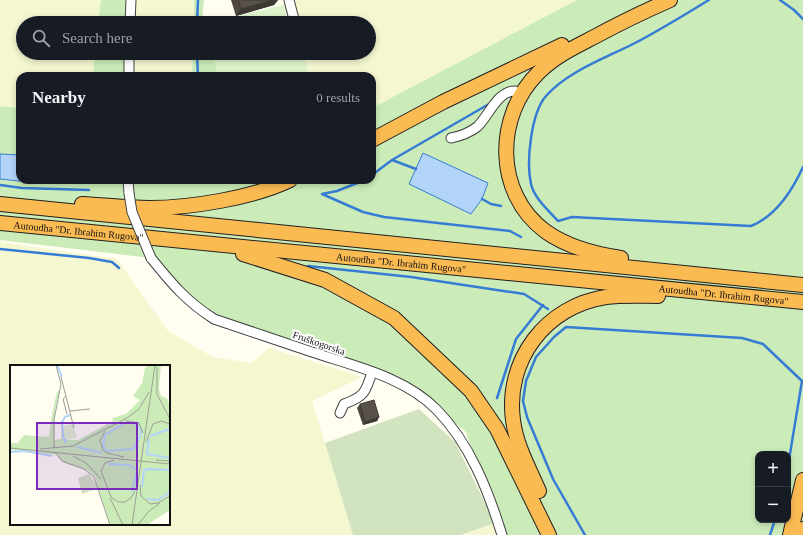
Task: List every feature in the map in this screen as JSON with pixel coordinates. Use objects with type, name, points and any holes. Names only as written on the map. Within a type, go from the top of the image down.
[{"type":"highway","points":[[376,138],[443,102],[650,0]]},
{"type":"highway","points":[[670,0],[624,21],[553,59],[528,83],[520,95],[509,124],[505,141],[509,176],[516,194],[527,213],[544,230],[565,244],[597,255],[723,277]]},
{"type":"highway","points":[[18,206],[63,204],[149,208],[187,206],[245,194],[277,184]]},
{"type":"highway","points":[[0,204],[803,285]]},
{"type":"highway","name":"Autoudha \"Dr. Ibrahim Rugova\"","points":[[0,223],[797,301]]},
{"type":"highway","points":[[186,242],[252,256],[325,280],[394,318],[471,391],[500,435],[549,535]]},
{"type":"highway","points":[[559,535],[523,456],[517,439],[513,419],[513,385],[516,372],[526,350],[535,336],[560,315],[574,306],[605,298],[628,296],[797,301]]},
{"type":"highway","points":[[790,535],[803,480]]},
{"type":"highway","points":[[802,535],[803,529]]},
{"type":"street","points":[[130,16],[131,0]]},
{"type":"street","points":[[289,0],[293,16]]},
{"type":"street","points":[[129,72],[130,60]]},
{"type":"street","points":[[451,138],[467,134],[477,127],[507,92],[515,91],[520,95]]},
{"type":"street","name":"Fruškogorska","points":[[128,184],[132,212],[151,258],[179,292],[195,307],[214,319],[377,373],[410,390],[431,405],[460,437],[480,476],[495,511],[502,535]]},
{"type":"street","points":[[340,414],[344,404],[359,398],[367,388],[372,372]]},
{"type":"green space","points":[[0,0],[101,0],[99,16],[16,16],[16,60],[94,60],[93,72],[16,72],[16,108],[0,106]]},
{"type":"green space","points":[[101,0],[131,0],[130,16],[99,16]]},
{"type":"green space","points":[[131,0],[194,0],[194,16],[130,16]]},
{"type":"green space","points":[[194,0],[204,0],[202,16],[194,16]]},
{"type":"green space","points":[[296,0],[577,0],[376,106],[376,72],[308,72],[305,60],[376,60],[376,16],[293,16],[290,3]]},
{"type":"green space","points":[[577,0],[803,0],[803,535],[502,535],[477,469],[466,432],[411,387],[214,319],[179,292],[140,234],[151,258],[0,240],[0,106],[16,108],[16,184],[376,184],[376,106]]},
{"type":"green space","points":[[290,3],[293,16],[239,16]]},
{"type":"green space","points":[[94,60],[129,60],[129,72],[93,72]]},
{"type":"green space","points":[[129,60],[193,60],[192,72],[129,72]]},
{"type":"green space","points":[[193,60],[215,60],[217,72],[192,72]]},
{"type":"green space","points":[[215,60],[305,60],[308,72],[217,72]]},
{"type":"green space","points":[[0,242],[117,259],[168,331],[213,357],[251,363],[269,348],[362,377],[312,401],[353,535],[0,535]]},
{"type":"green space","points":[[419,409],[455,442],[495,523],[461,535],[353,535],[325,443]]},
{"type":"green space","points":[[495,523],[498,535],[462,535]]},
{"type":"water","points":[[423,153],[488,183],[482,199],[471,214],[409,184]]},
{"type":"water","points":[[0,154],[16,155],[16,181],[0,179]]},
{"type":"building","points":[[238,0],[273,0],[241,9]]},
{"type":"building","points":[[374,400],[379,417],[365,422],[360,404]]},
{"type":"waterway","points":[[197,16],[198,0]]},
{"type":"waterway","points":[[709,0],[624,49],[576,72],[565,79],[546,96],[537,114],[531,138],[529,163],[531,184],[535,194],[558,221],[572,217],[751,226],[760,222],[776,209],[794,185],[803,167]]},
{"type":"waterway","points":[[780,0],[794,10],[803,19]]},
{"type":"waterway","points":[[197,60],[198,72]]},
{"type":"waterway","points":[[392,160],[489,104]]},
{"type":"waterway","points":[[376,172],[392,160],[416,169]]},
{"type":"waterway","points":[[322,194],[337,191],[355,184]]},
{"type":"waterway","points":[[0,185],[22,188],[89,190]]},
{"type":"waterway","points":[[322,194],[363,212],[384,217],[510,231],[521,237]]},
{"type":"waterway","points":[[482,199],[491,204],[501,206]]},
{"type":"waterway","points":[[0,249],[89,258],[112,262],[119,268]]},
{"type":"waterway","points":[[308,266],[411,277],[524,294],[548,309]]},
{"type":"waterway","points":[[497,398],[516,339],[543,305]]},
{"type":"waterway","points":[[585,535],[553,479],[527,417],[523,401],[526,381],[536,357],[554,337],[566,327],[742,338],[763,344],[802,381],[790,451]]},
{"type":"waterway","points":[[770,535],[774,523]]}]
